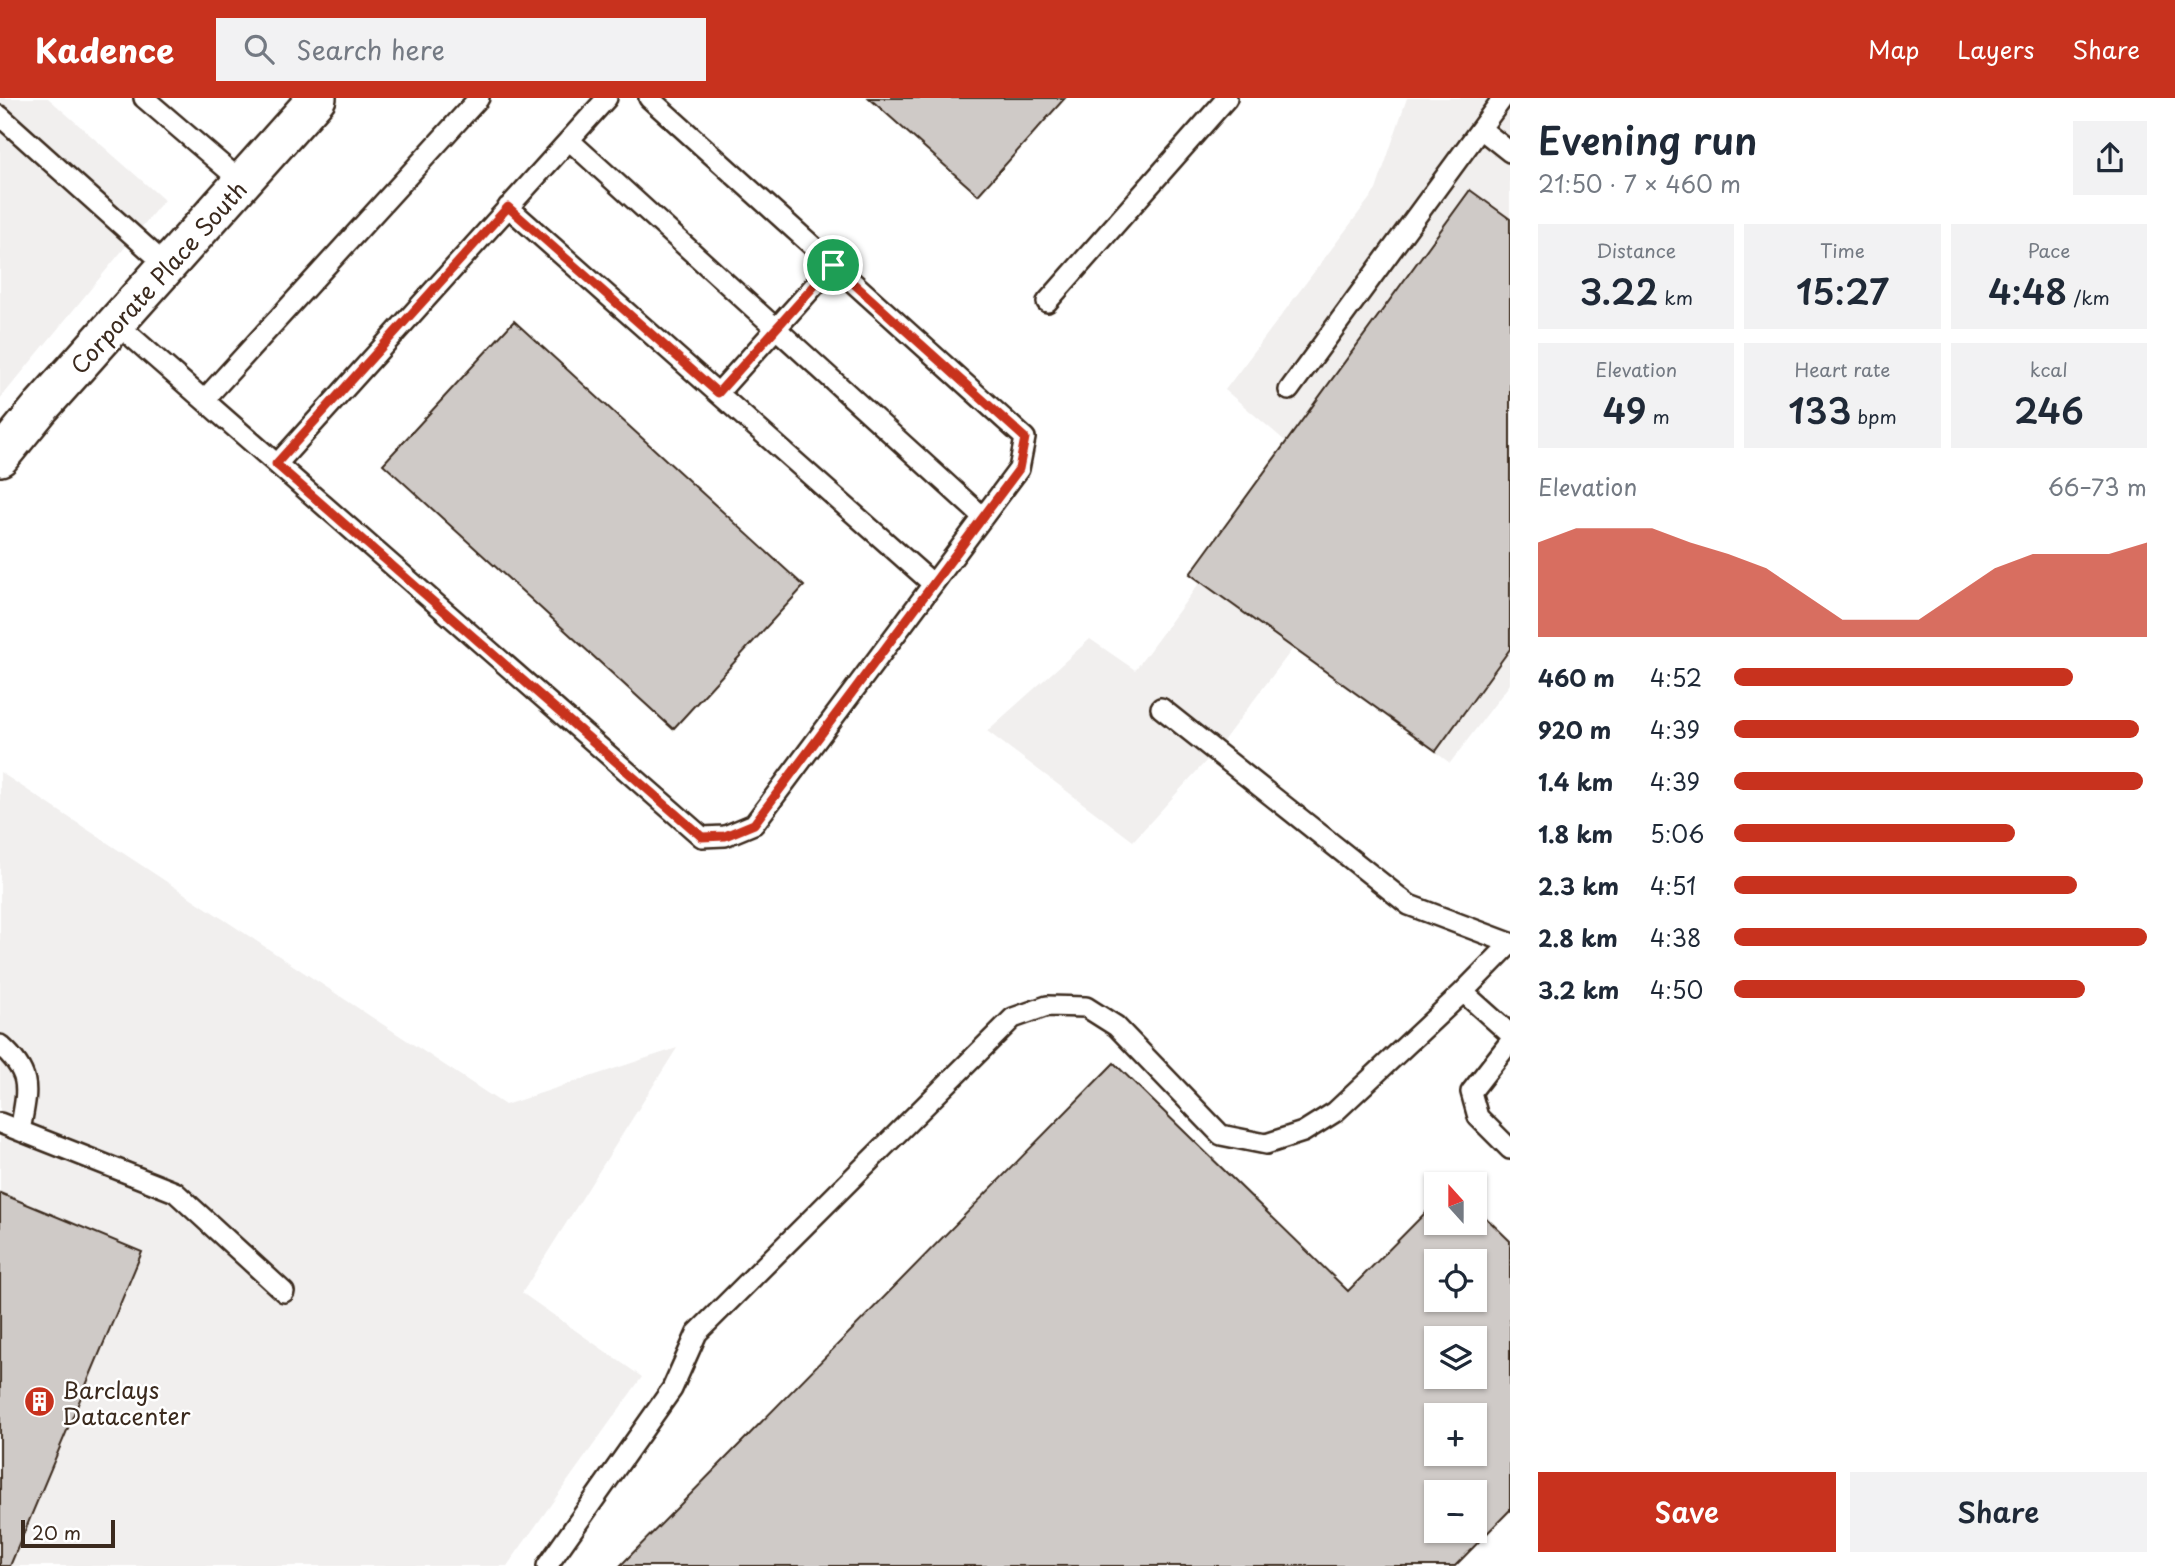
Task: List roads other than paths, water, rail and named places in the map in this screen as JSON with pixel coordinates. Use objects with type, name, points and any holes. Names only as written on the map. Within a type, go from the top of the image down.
[{"type":"street","name":"Corporate Place South","points":[[0,457],[317,98]]},
{"type":"lane","points":[[204,400],[479,98]]},
{"type":"lane","points":[[276,464],[607,98]]},
{"type":"lane","points":[[116,323],[702,837],[725,836],[754,824],[1019,469],[1025,438],[649,98]]},
{"type":"lane","points":[[1047,302],[1227,98]]},
{"type":"lane","points":[[1289,390],[1503,98]]},
{"type":"lane","points":[[151,100],[242,182]]},
{"type":"lane","points":[[0,116],[167,266]]},
{"type":"lane","points":[[1480,129],[1510,152]]},
{"type":"lane","points":[[569,140],[983,517]]},
{"type":"lane","points":[[508,207],[933,584]]},
{"type":"lane","points":[[718,393],[833,265]]},
{"type":"lane","points":[[547,1566],[672,1389],[696,1334],[1013,1018],[1047,1006],[1086,1007],[1116,1026],[1221,1135],[1266,1144],[1303,1132],[1335,1112],[1463,992],[1510,943],[1409,905],[1161,708]]},
{"type":"lane","points":[[1463,992],[1510,1034]]},
{"type":"lane","points":[[1510,1042],[1471,1091],[1478,1117],[1510,1149]]},
{"type":"lane","points":[[0,1045],[13,1056],[23,1072],[28,1088],[20,1131]]},
{"type":"lane","points":[[0,1123],[175,1192],[284,1292]]},
{"type":"place","name":"Barclays Datacenter","points":[[39,1402]]}]
